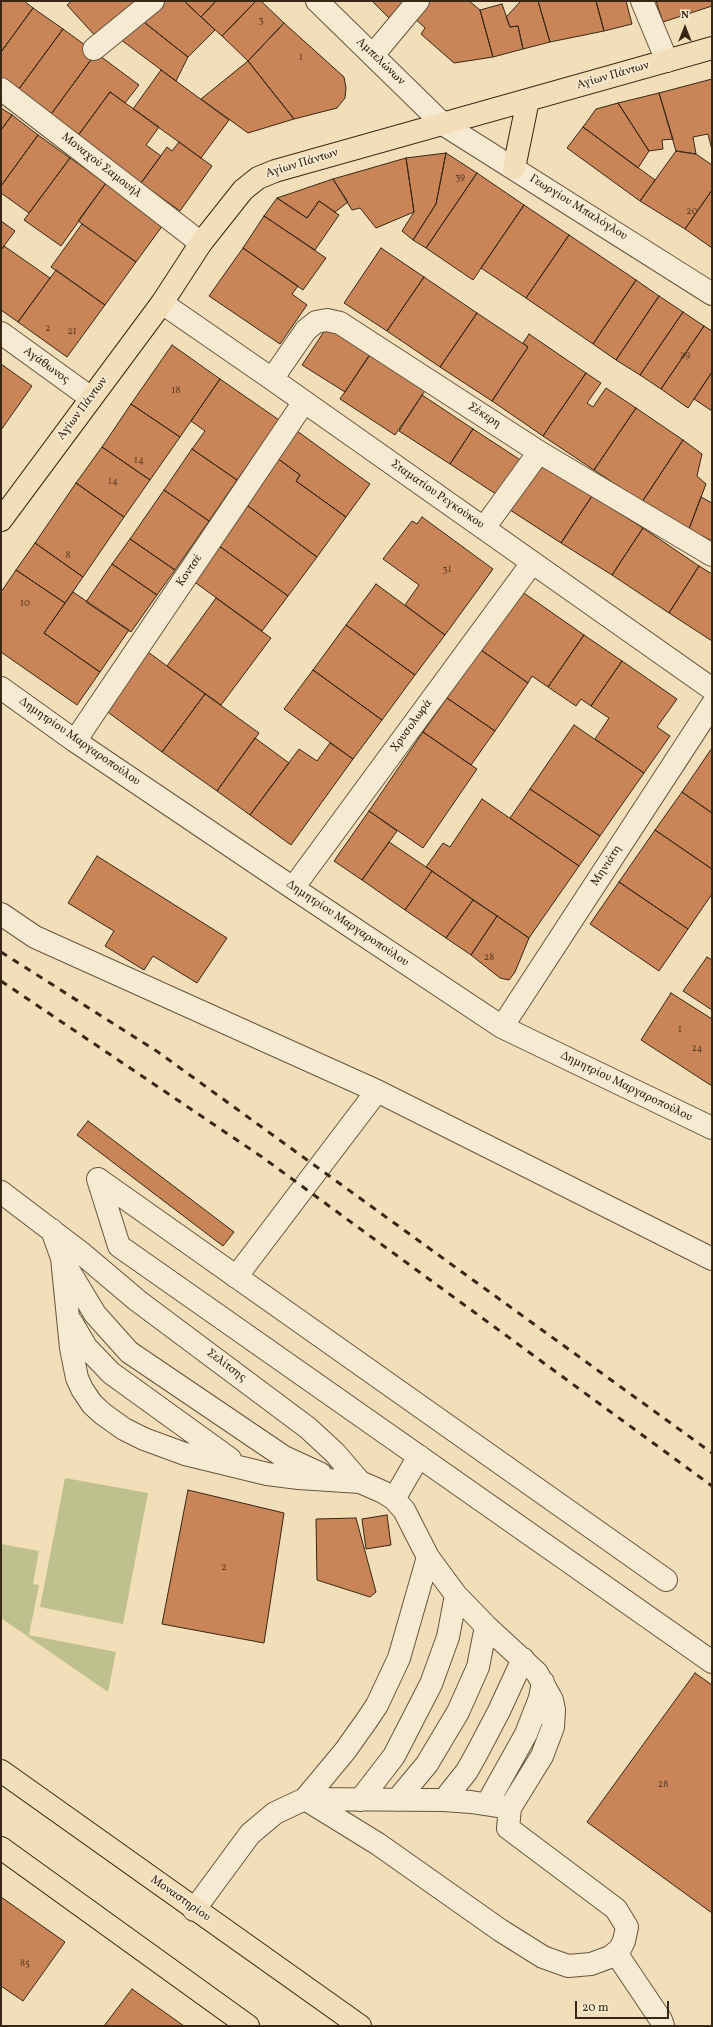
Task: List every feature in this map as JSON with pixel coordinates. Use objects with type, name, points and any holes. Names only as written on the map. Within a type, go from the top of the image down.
[{"type":"main road","name":"Αγίων Πάντων","points":[[3,515],[162,303],[201,243],[242,190],[266,174],[712,48]]},
{"type":"main road","points":[[514,168],[528,100]]},
{"type":"main road","name":"Μοναστηρίου","points":[[1,1771],[194,1910],[360,2026]]},
{"type":"main road","points":[[1,1848],[248,2026]]},
{"type":"street","points":[[94,49],[153,1]]},
{"type":"street","name":"Αμπελώνων","points":[[317,1],[443,124]]},
{"type":"street","points":[[373,55],[418,1]]},
{"type":"street","points":[[642,1],[667,60]]},
{"type":"street","name":"Μοναχού Σαμουήλ","points":[[1,89],[201,243]]},
{"type":"street","name":"Γεωργίου Μπαλόγλου","points":[[443,124],[712,294]]},
{"type":"street","name":"Σταματίου Ρεγκούκου","points":[[162,303],[712,689]]},
{"type":"street","name":"Σέκερη","points":[[272,379],[306,330],[316,322],[327,320],[340,323],[539,452],[712,555]]},
{"type":"street","name":"Αγάθωνος","points":[[1,333],[91,398]]},
{"type":"street","name":"Κοντσέ","points":[[75,741],[304,402]]},
{"type":"street","points":[[484,528],[539,452]]},
{"type":"street","name":"Χρυσολωρά","points":[[293,888],[532,563]]},
{"type":"street","name":"Δημητρίου Μαργαροπούλου","points":[[1,688],[75,741],[502,1027],[712,1128]]},
{"type":"street","name":"Μηνιάτη","points":[[502,1027],[712,704]]},
{"type":"street","points":[[1,914],[35,937],[377,1091],[712,1259]]},
{"type":"street","points":[[236,1277],[377,1091]]},
{"type":"street","points":[[666,1580],[98,1179],[120,1246],[712,1662]]},
{"type":"street","name":"Σελίτσης","points":[[1,1192],[52,1230],[138,1301],[308,1428],[335,1453],[353,1481],[384,1492],[394,1499],[408,1517],[428,1557],[456,1595],[486,1626],[523,1659],[543,1682],[552,1700],[554,1710],[553,1727],[542,1756],[510,1808]]},
{"type":"street","points":[[52,1230],[62,1258],[85,1300],[95,1314],[129,1352],[284,1457],[318,1473],[353,1481]]},
{"type":"street","points":[[62,1258],[71,1348],[77,1378],[85,1394],[103,1414],[124,1429],[144,1439],[185,1454],[248,1470],[299,1478],[353,1481]]},
{"type":"street","points":[[67,1308],[72,1322],[86,1347],[111,1373],[212,1448],[248,1470]]},
{"type":"street","points":[[394,1499],[419,1456]]},
{"type":"street","points":[[194,1910],[250,1834],[275,1813],[305,1799],[345,1751],[380,1698],[399,1658],[428,1557]]},
{"type":"street","points":[[360,1800],[394,1756],[431,1684],[448,1637],[456,1595]]},
{"type":"street","points":[[397,1800],[427,1764],[458,1712],[478,1667],[486,1626]]},
{"type":"street","points":[[444,1800],[478,1753],[523,1659]]},
{"type":"street","points":[[487,1804],[526,1734],[540,1698],[543,1682]]},
{"type":"street","points":[[305,1799],[444,1800],[487,1804],[510,1808],[508,1828],[610,1903],[621,1915],[627,1927],[624,1942],[616,1953],[600,1962],[581,1966],[568,1966],[543,1957],[500,1930],[378,1844],[305,1799]]},
{"type":"street","points":[[616,1953],[661,2020],[663,2026]]},
{"type":"green space","points":[[65,1478],[148,1493],[123,1624],[40,1607]]},
{"type":"green space","points":[[1,1544],[39,1551],[33,1584],[39,1585],[29,1635],[116,1652],[108,1692],[1,1618]]},
{"type":"building","points":[[1,1],[24,1],[33,8],[1,52]]},
{"type":"building","points":[[72,1],[139,1],[98,39],[67,5]]},
{"type":"building","points":[[163,1],[184,1],[215,30],[188,57],[140,19]]},
{"type":"building","points":[[184,1],[216,1],[201,17]]},
{"type":"building","points":[[216,1],[256,1],[222,36],[201,17]]},
{"type":"building","points":[[256,1],[261,1],[284,23],[248,61],[222,36]]},
{"type":"building","points":[[372,1],[410,1],[391,20]]},
{"type":"building","points":[[420,1],[469,1],[480,10],[493,57],[454,63],[421,34],[425,28],[409,13]]},
{"type":"building","points":[[521,1],[538,1],[550,42],[523,49],[518,26],[510,27],[506,17]]},
{"type":"building","points":[[538,1],[596,1],[604,31],[550,42]]},
{"type":"building","points":[[596,1],[626,1],[632,24],[604,31]]},
{"type":"building","points":[[656,1],[712,1],[712,6],[663,22]]},
{"type":"building","points":[[502,4],[510,27],[518,26],[523,49],[493,57],[480,10]]},
{"type":"building","points":[[33,8],[63,29],[16,93],[1,82],[1,52]]},
{"type":"building","points":[[140,19],[188,57],[176,81],[116,36]]},
{"type":"building","points":[[284,23],[344,77],[346,88],[345,98],[337,108],[294,119],[248,61]]},
{"type":"building","points":[[63,29],[96,53],[49,117],[16,93]]},
{"type":"building","points":[[96,53],[139,85],[125,103],[110,92],[77,137],[49,117]]},
{"type":"building","points":[[248,61],[294,119],[248,133],[201,99]]},
{"type":"building","points":[[161,70],[229,120],[201,158],[133,109]]},
{"type":"building","points":[[712,79],[712,150],[708,134],[693,137],[696,154],[676,151],[659,93]]},
{"type":"building","points":[[110,92],[159,127],[146,145],[161,156],[141,183],[77,137]]},
{"type":"building","points":[[659,93],[673,139],[662,140],[663,149],[649,151],[618,103]]},
{"type":"building","points":[[618,103],[649,151],[638,168],[583,127],[596,109]]},
{"type":"building","points":[[1,108],[12,115],[1,130]]},
{"type":"building","points":[[12,115],[38,135],[1,186],[1,130]]},
{"type":"building","points":[[583,127],[655,180],[640,201],[567,148]]},
{"type":"building","points":[[38,135],[70,158],[29,213],[1,193],[1,186]]},
{"type":"building","points":[[179,142],[212,166],[180,211],[141,183],[167,147],[172,151]]},
{"type":"building","points":[[676,151],[696,154],[712,165],[712,190],[685,229],[640,201]]},
{"type":"building","points":[[446,153],[477,173],[426,248],[413,240],[436,204]]},
{"type":"building","points":[[446,153],[436,204],[413,240],[402,231],[414,212],[406,158]]},
{"type":"building","points":[[70,158],[106,183],[61,246],[24,220]]},
{"type":"building","points":[[406,158],[414,212],[376,228],[360,208],[352,210],[333,179]]},
{"type":"building","points":[[477,173],[524,205],[473,280],[426,248]]},
{"type":"building","points":[[333,179],[348,202],[335,212],[319,201],[307,218],[277,198]]},
{"type":"building","points":[[106,183],[163,225],[136,262],[78,221]]},
{"type":"building","points":[[712,190],[712,248],[685,229]]},
{"type":"building","points":[[277,198],[307,218],[319,201],[339,215],[315,250],[264,216]]},
{"type":"building","points":[[524,205],[569,235],[526,298],[481,268]]},
{"type":"building","points":[[264,216],[326,258],[303,290],[243,248]]},
{"type":"building","points":[[1,221],[15,231],[1,250]]},
{"type":"building","points":[[82,224],[136,262],[105,305],[51,267]]},
{"type":"building","points":[[569,235],[636,280],[593,344],[526,298]]},
{"type":"building","points":[[4,246],[50,278],[18,322],[1,310],[1,250]]},
{"type":"building","points":[[243,248],[298,286],[292,294],[307,305],[280,344],[209,296]]},
{"type":"building","points":[[381,248],[424,277],[387,331],[344,303]]},
{"type":"building","points":[[56,270],[105,305],[67,357],[18,322]]},
{"type":"building","points":[[424,277],[477,313],[440,367],[387,331]]},
{"type":"building","points":[[636,280],[659,296],[616,360],[593,344]]},
{"type":"building","points":[[659,296],[683,312],[640,375],[616,360]]},
{"type":"building","points":[[683,312],[704,326],[661,389],[640,375]]},
{"type":"building","points":[[477,313],[528,347],[492,401],[440,367]]},
{"type":"building","points":[[704,326],[712,331],[712,372],[688,408],[661,389]]},
{"type":"building","points":[[327,327],[370,354],[345,392],[302,365]]},
{"type":"building","points":[[529,334],[586,373],[543,436],[492,401],[528,347],[523,343]]},
{"type":"building","points":[[172,345],[220,379],[180,437],[131,404]]},
{"type":"building","points":[[374,349],[429,385],[395,435],[340,399]]},
{"type":"building","points":[[1,364],[32,386],[1,430]]},
{"type":"building","points":[[712,372],[712,411],[694,399]]},
{"type":"building","points":[[586,373],[601,383],[587,403],[593,407],[606,388],[636,408],[594,470],[543,436]]},
{"type":"building","points":[[220,379],[279,420],[237,480],[192,449],[205,431],[191,421]]},
{"type":"building","points":[[422,395],[473,429],[450,464],[399,431]]},
{"type":"building","points":[[131,404],[180,437],[150,480],[102,447]]},
{"type":"building","points":[[636,408],[683,440],[642,502],[594,470]]},
{"type":"building","points":[[473,429],[525,463],[502,498],[450,464]]},
{"type":"building","points":[[297,431],[370,484],[346,517],[296,481],[300,475],[277,458]]},
{"type":"building","points":[[683,440],[702,454],[697,476],[706,484],[689,529],[642,502]]},
{"type":"building","points":[[102,447],[150,480],[124,517],[76,483]]},
{"type":"building","points":[[192,449],[237,480],[209,521],[164,490]]},
{"type":"building","points":[[277,458],[300,475],[296,481],[346,517],[317,557],[244,503]]},
{"type":"building","points":[[538,460],[592,496],[561,543],[507,508]]},
{"type":"building","points":[[76,483],[124,517],[83,577],[35,543]]},
{"type":"building","points":[[164,490],[209,521],[175,570],[130,539]]},
{"type":"building","points":[[592,496],[643,528],[612,575],[561,543]]},
{"type":"building","points":[[701,497],[712,503],[712,541],[689,529]]},
{"type":"building","points":[[244,503],[317,557],[288,596],[215,543]]},
{"type":"building","points":[[422,517],[493,569],[445,635],[405,605],[419,585],[383,559],[412,521],[417,524]]},
{"type":"building","points":[[643,528],[699,566],[669,613],[612,575]]},
{"type":"building","points":[[130,539],[175,570],[157,595],[112,564]]},
{"type":"building","points":[[35,543],[83,577],[65,603],[16,570]]},
{"type":"building","points":[[215,543],[288,596],[262,631],[189,578]]},
{"type":"building","points":[[112,564],[157,595],[131,632],[86,602]]},
{"type":"building","points":[[699,566],[712,574],[712,641],[669,613]]},
{"type":"building","points":[[16,570],[65,603],[44,633],[100,672],[77,705],[1,652],[1,592]]},
{"type":"building","points":[[376,584],[445,635],[415,675],[346,625]]},
{"type":"building","points":[[521,591],[584,635],[548,687],[532,676],[528,683],[481,650]]},
{"type":"building","points":[[73,592],[129,630],[100,672],[44,633]]},
{"type":"building","points":[[216,598],[271,638],[221,705],[167,666]]},
{"type":"building","points":[[346,625],[415,675],[382,720],[313,670]]},
{"type":"building","points":[[584,635],[622,661],[591,706],[581,699],[576,706],[548,687]]},
{"type":"building","points":[[481,650],[528,683],[495,731],[447,698]]},
{"type":"building","points":[[148,652],[205,694],[162,752],[105,710]]},
{"type":"building","points":[[622,661],[677,699],[657,727],[670,736],[644,773],[595,739],[609,718],[591,706]]},
{"type":"building","points":[[313,670],[382,720],[353,759],[284,709]]},
{"type":"building","points":[[205,694],[259,733],[217,791],[162,752]]},
{"type":"building","points":[[447,698],[495,731],[471,765],[423,732]]},
{"type":"building","points":[[574,725],[644,773],[600,836],[530,789]]},
{"type":"building","points":[[423,732],[477,769],[423,848],[369,811]]},
{"type":"building","points":[[255,738],[289,763],[250,815],[217,791]]},
{"type":"building","points":[[330,743],[353,759],[291,845],[250,815],[299,749],[317,761]]},
{"type":"building","points":[[712,748],[712,813],[682,792]]},
{"type":"building","points":[[530,789],[600,836],[579,866],[510,818]]},
{"type":"building","points":[[682,792],[712,813],[712,869],[655,830]]},
{"type":"building","points":[[482,799],[579,866],[529,938],[426,867],[443,843],[450,847]]},
{"type":"building","points":[[369,811],[397,831],[362,880],[334,861]]},
{"type":"building","points":[[655,830],[712,869],[712,894],[688,929],[619,882]]},
{"type":"building","points":[[389,842],[432,871],[405,910],[362,880]]},
{"type":"building","points":[[97,856],[227,938],[197,983],[153,956],[144,970],[105,946],[114,931],[68,903]]},
{"type":"building","points":[[432,871],[473,900],[446,938],[405,910]]},
{"type":"building","points":[[619,882],[688,929],[659,971],[590,924]]},
{"type":"building","points":[[473,900],[497,916],[471,955],[446,938]]},
{"type":"building","points":[[497,916],[529,938],[515,972],[509,980],[500,978],[471,955]]},
{"type":"building","points":[[707,957],[712,960],[712,1010],[683,991]]},
{"type":"building","points":[[671,993],[712,1019],[712,1086],[641,1040]]},
{"type":"building","points":[[88,1121],[234,1232],[223,1246],[77,1135]]},
{"type":"building","points":[[188,1490],[284,1513],[264,1643],[162,1624]]},
{"type":"building","points":[[387,1515],[391,1545],[366,1549],[362,1519]]},
{"type":"building","points":[[356,1518],[376,1592],[370,1597],[317,1580],[316,1519]]},
{"type":"building","points":[[695,1673],[712,1685],[712,1913],[587,1822]]},
{"type":"building","points":[[1,1897],[65,1942],[23,2001],[1,1986]]},
{"type":"building","points":[[132,1989],[184,2026],[104,2026]]},
{"type":"railway","points":[[1,952],[158,1052],[712,1453]]},
{"type":"railway","points":[[1,981],[262,1157],[712,1486]]}]
